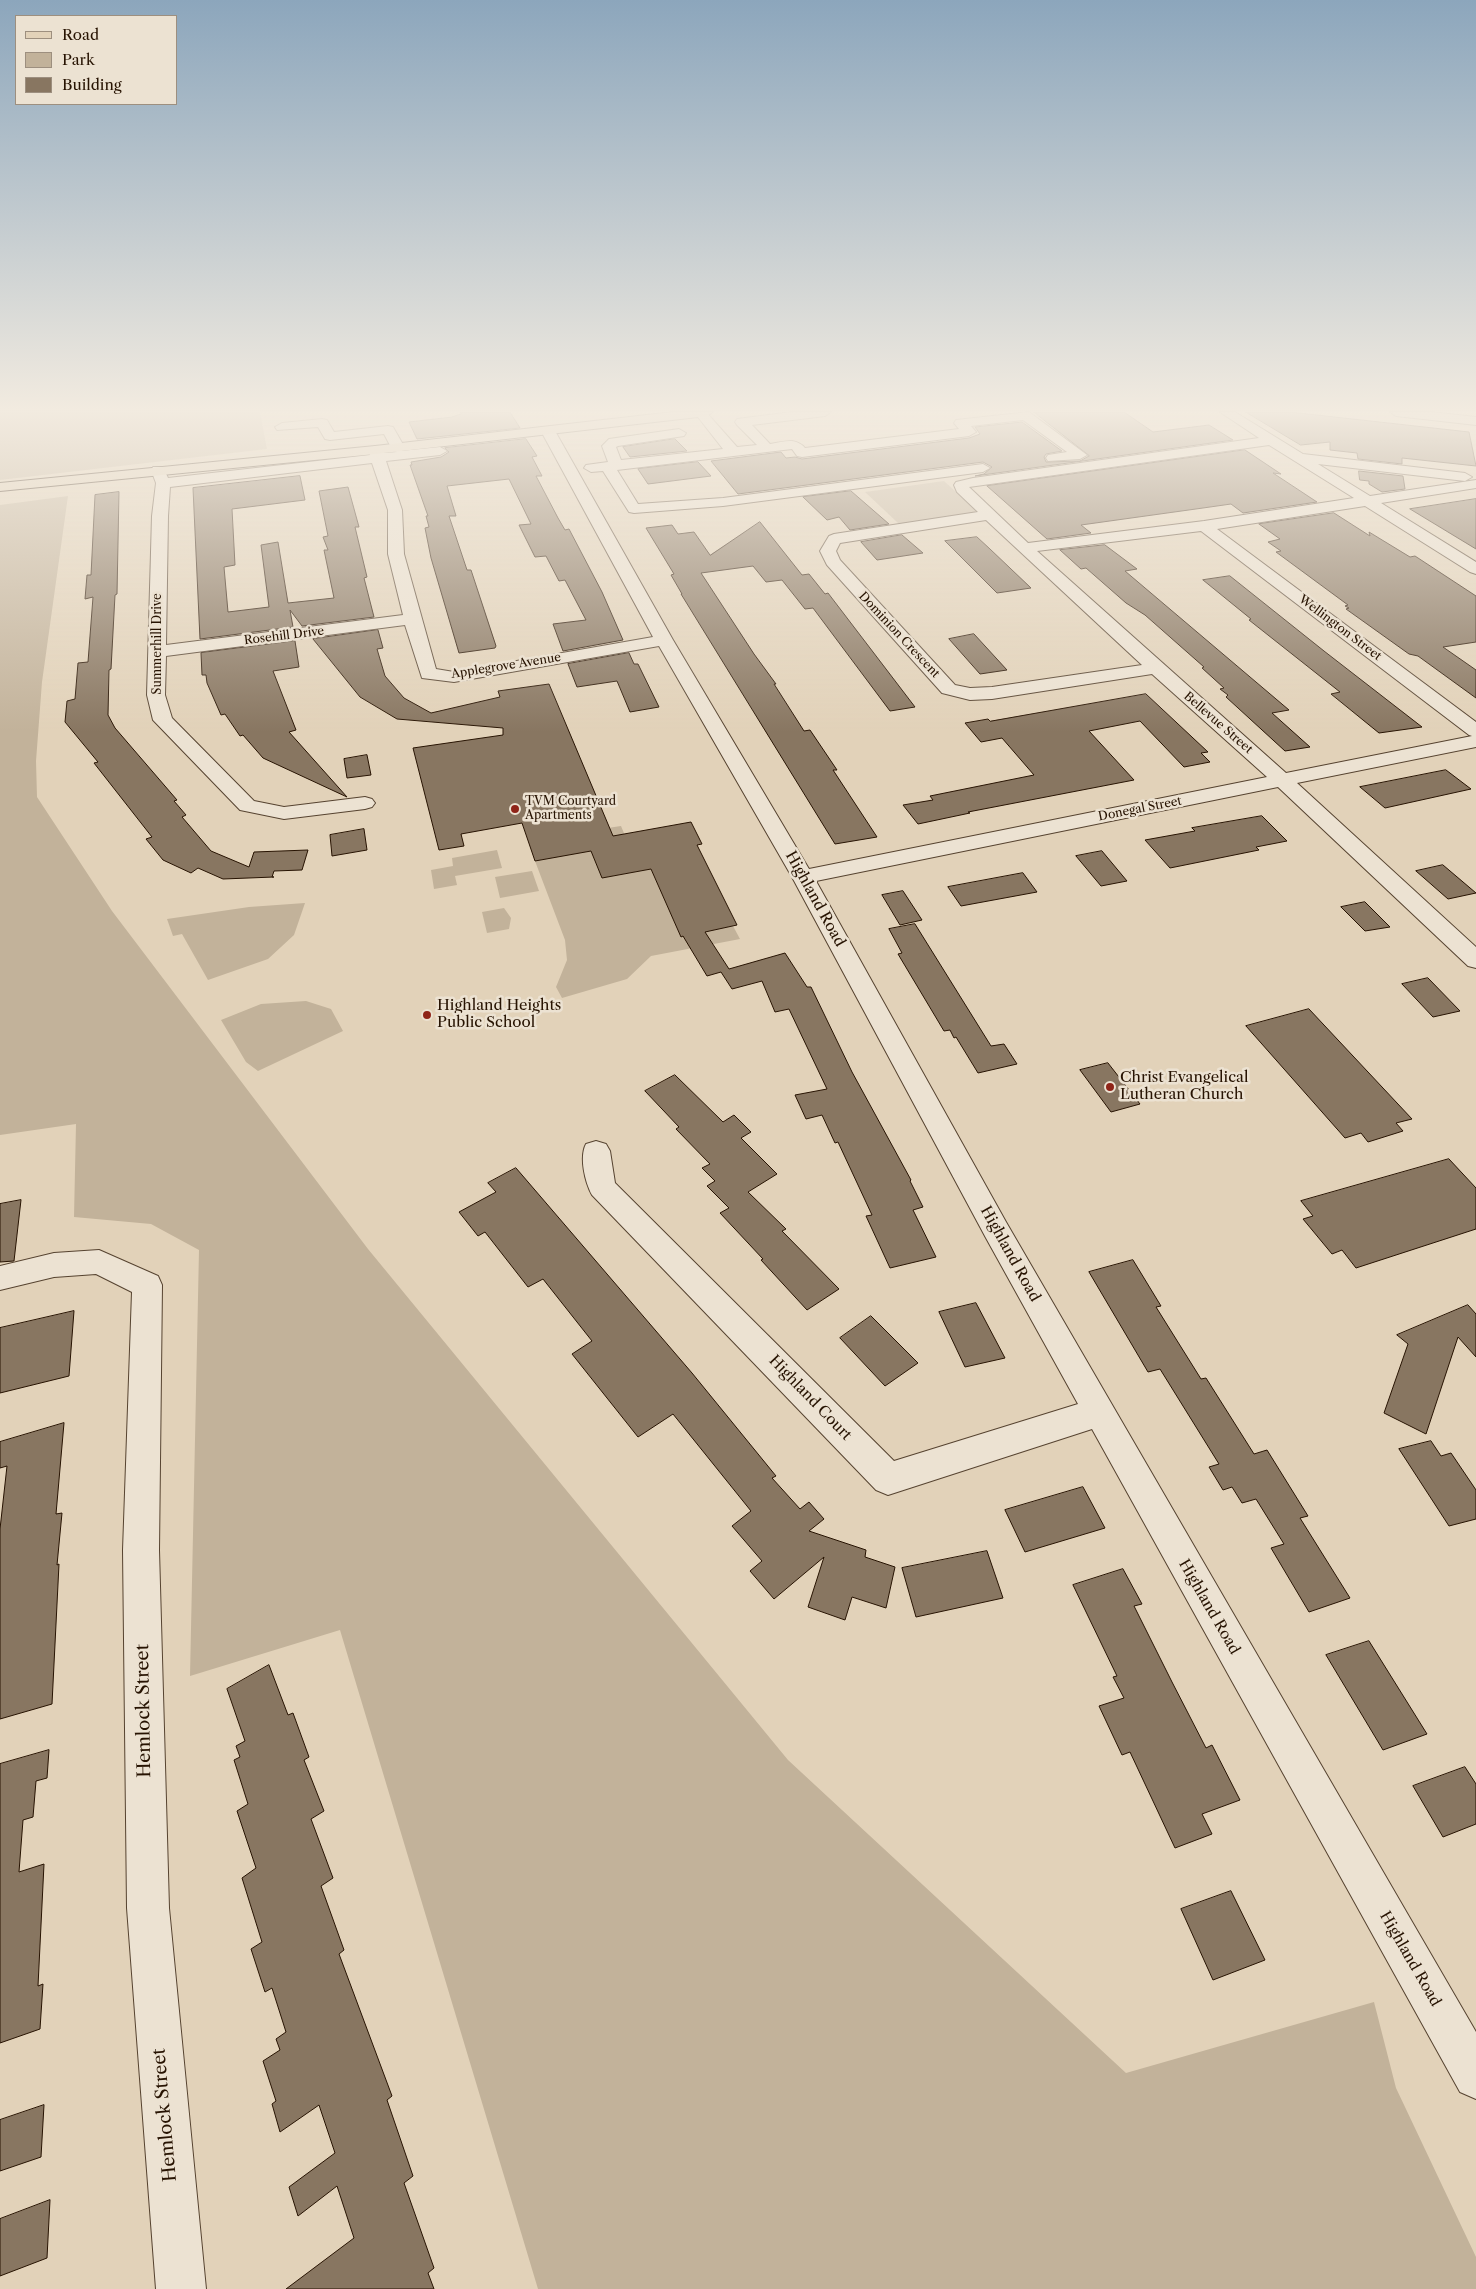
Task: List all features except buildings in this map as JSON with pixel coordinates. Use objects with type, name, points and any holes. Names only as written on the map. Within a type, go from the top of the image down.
[{"type":"street","name":"Summerhill Drive","points":[[160,519],[156,695],[163,720],[247,806],[284,813],[365,802]]},
{"type":"street","name":"Applegrove Avenue","points":[[395,519],[396,554],[428,674],[454,677],[664,640]]},
{"type":"street","name":"Highland Road","points":[[597,519],[664,640],[803,877],[996,1230],[1476,2076]]},
{"type":"street","name":"Dominion Crescent","points":[[965,519],[834,539],[828,551],[832,562],[949,689],[970,694],[992,693],[1155,668]]},
{"type":"street","name":"Bellevue Street","points":[[994,519],[1155,668],[1283,781],[1476,960]]},
{"type":"street","points":[[1025,548],[1251,519]]},
{"type":"street","points":[[1396,519],[1476,569]]},
{"type":"street","name":"Wellington Street","points":[[1204,526],[1476,731]]},
{"type":"street","name":"Rosehill Drive","points":[[156,652],[412,619]]},
{"type":"street","name":"Donegal Street","points":[[803,877],[1476,741]]},
{"type":"street","name":"Highland Court","points":[[596,1150],[602,1187],[888,1478],[1099,1412]]},
{"type":"street","name":"Hemlock Street","points":[[0,1278],[54,1265],[98,1262],[146,1285],[141,1550],[148,1908],[180,2289]]},
{"type":"green space","points":[[0,519],[65,519],[42,682],[36,761],[37,797],[112,911],[368,1249],[788,1760],[1126,2073],[1374,2002],[1396,2088],[1476,2257],[1476,2289],[538,2289],[340,1630],[190,1676],[199,1250],[151,1224],[74,1217],[76,1124],[0,1135]]},
{"type":"green space","points":[[893,519],[941,519],[899,524]]},
{"type":"green space","points":[[621,826],[626,838],[589,846],[602,878],[651,869],[681,936],[733,926],[740,939],[651,956],[627,979],[562,998],[556,987],[567,960],[565,940],[535,861],[555,857],[547,837]]},
{"type":"green space","points":[[497,850],[502,868],[455,876],[457,885],[434,889],[431,870],[453,866],[452,858]]},
{"type":"green space","points":[[532,871],[539,891],[500,898],[495,877]]},
{"type":"green space","points":[[305,903],[294,935],[268,959],[208,980],[182,934],[173,936],[167,919],[249,907]]},
{"type":"green space","points":[[504,908],[511,918],[509,929],[487,933],[482,912]]},
{"type":"green space","points":[[306,1001],[331,1009],[343,1031],[258,1071],[246,1062],[221,1020],[261,1004]]},
{"type":"place","name":"TVM Courtyard Apartments","points":[[515,809]]},
{"type":"place","name":"Highland Heights Public School","points":[[427,1015]]},
{"type":"place","name":"Christ Evangelical Lutheran Church","points":[[1110,1087]]}]
